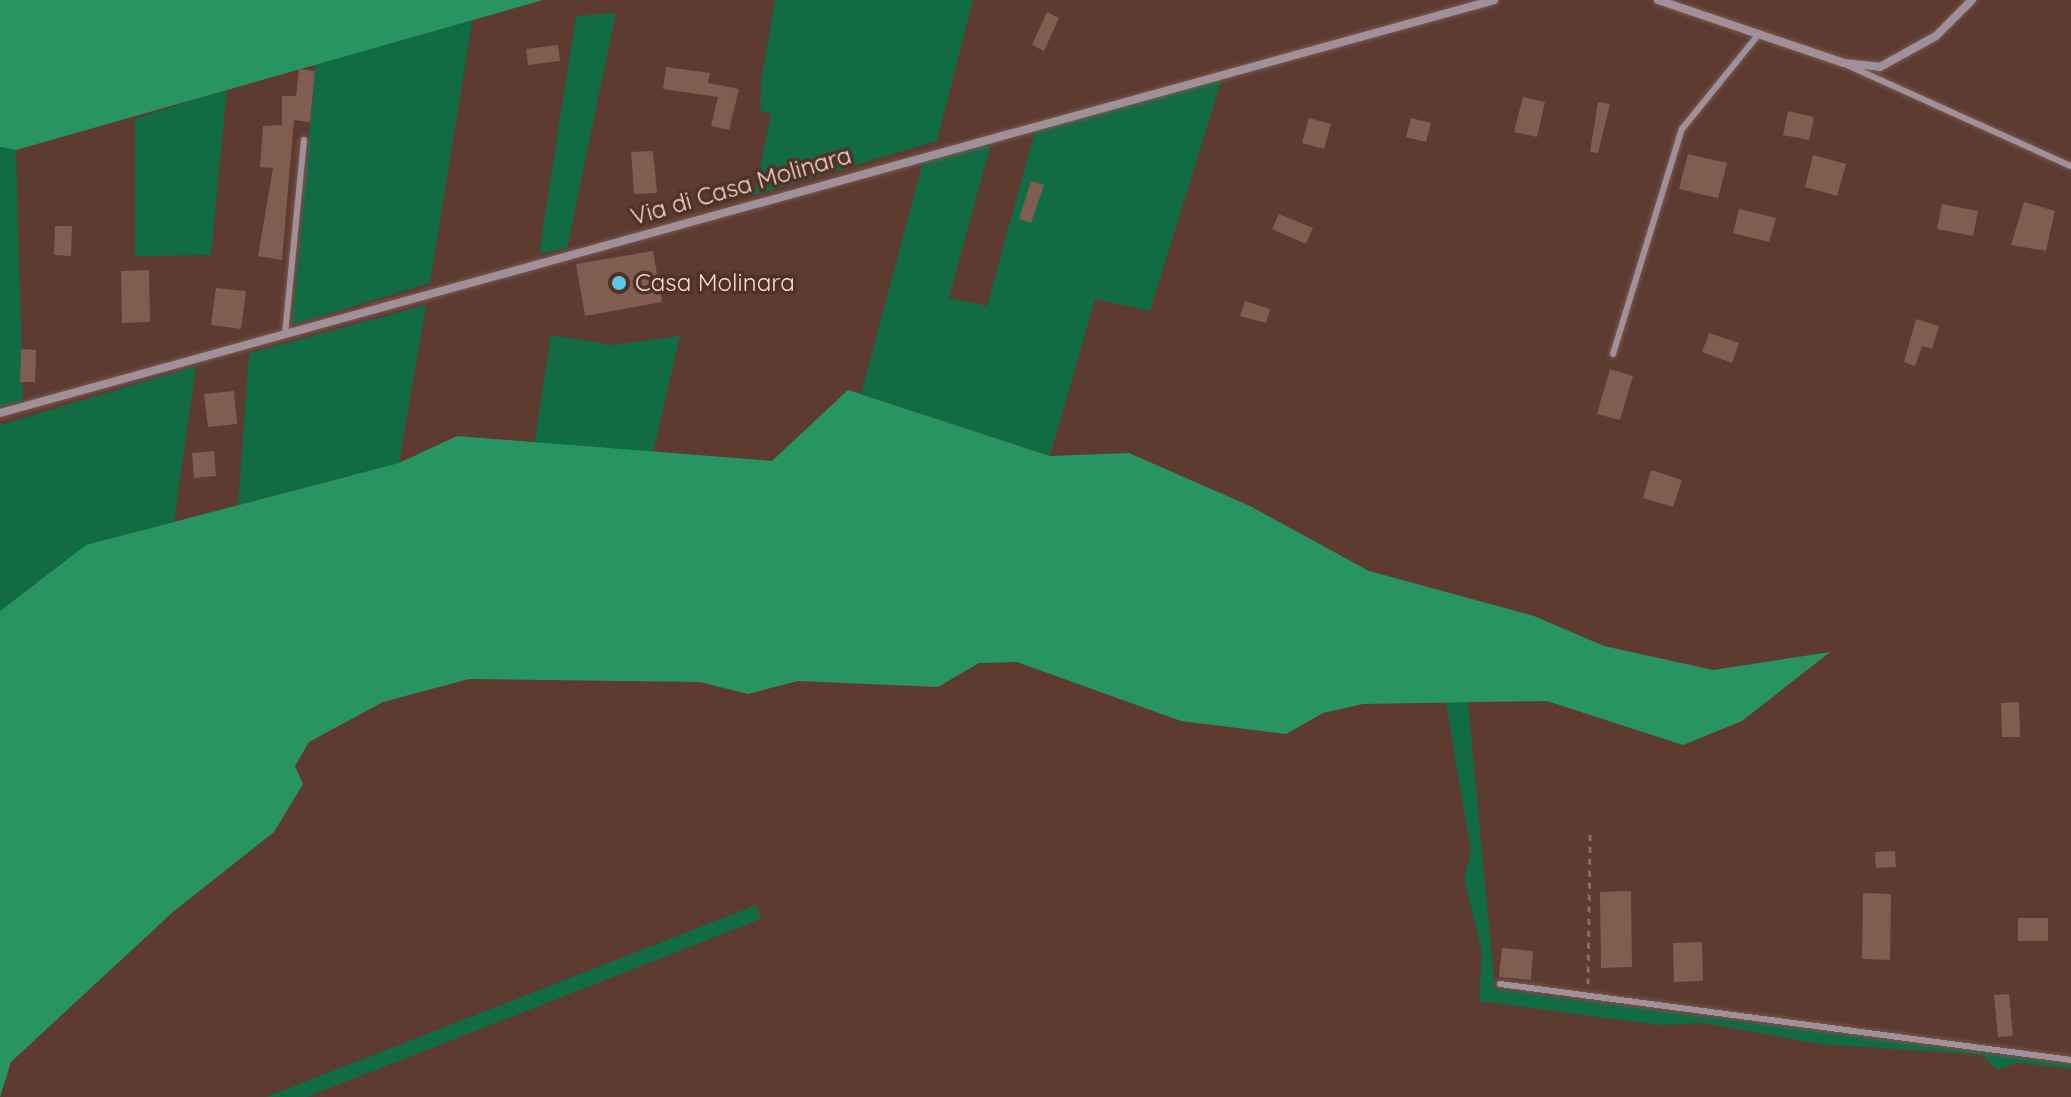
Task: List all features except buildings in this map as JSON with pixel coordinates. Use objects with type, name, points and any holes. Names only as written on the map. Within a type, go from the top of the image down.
[{"type":"street","name":"Via di Casa Molinara","points":[[0,413],[1494,0]]},
{"type":"street","points":[[1658,0],[1844,63],[1894,63],[1972,0]]},
{"type":"lane","points":[[1613,354],[1682,129],[1758,35]]},
{"type":"lane","points":[[1844,63],[2071,166]]},
{"type":"lane","points":[[285,334],[304,140]]},
{"type":"lane","points":[[1500,984],[2071,1060]]},
{"type":"path","points":[[1588,996],[1590,833]]},
{"type":"green space","points":[[0,0],[543,0],[16,150],[0,147]]},
{"type":"green space","points":[[775,0],[973,0],[937,141],[754,195],[771,114],[760,110],[761,81]]},
{"type":"green space","points":[[616,13],[567,248],[539,254],[576,16]]},
{"type":"green space","points":[[473,17],[430,283],[292,325],[316,60]]},
{"type":"green space","points":[[1222,79],[1150,311],[1095,299],[1050,456],[861,394],[923,162],[991,143],[949,298],[987,306],[1035,131]]},
{"type":"green space","points":[[227,89],[211,255],[135,256],[135,119]]},
{"type":"green space","points":[[0,147],[16,150],[23,401],[0,407]]},
{"type":"green space","points":[[426,305],[399,463],[238,505],[249,353]]},
{"type":"green space","points":[[551,335],[612,345],[680,336],[653,453],[534,446]]},
{"type":"green space","points":[[196,366],[174,522],[86,545],[0,611],[0,425]]},
{"type":"green space","points":[[848,390],[1050,456],[1129,453],[1250,506],[1369,571],[1534,616],[1604,646],[1713,670],[1830,652],[1742,721],[1683,745],[1547,701],[1363,704],[1323,713],[1286,734],[1181,721],[1017,662],[979,663],[938,687],[798,681],[748,694],[700,682],[469,679],[383,702],[309,742],[295,766],[303,784],[274,832],[174,911],[11,1062],[0,1097],[0,611],[86,545],[399,463],[457,436],[772,461]]},
{"type":"green space","points":[[1468,701],[1495,989],[2071,1064],[2071,1069],[2018,1063],[1997,1070],[1983,1055],[1820,1044],[1703,1023],[1659,1025],[1479,1001],[1482,952],[1464,878],[1471,851],[1446,702]]},
{"type":"green space","points":[[756,905],[761,919],[307,1097],[266,1097]]},
{"type":"place","name":"Casa Molinara","points":[[619,283]]}]
